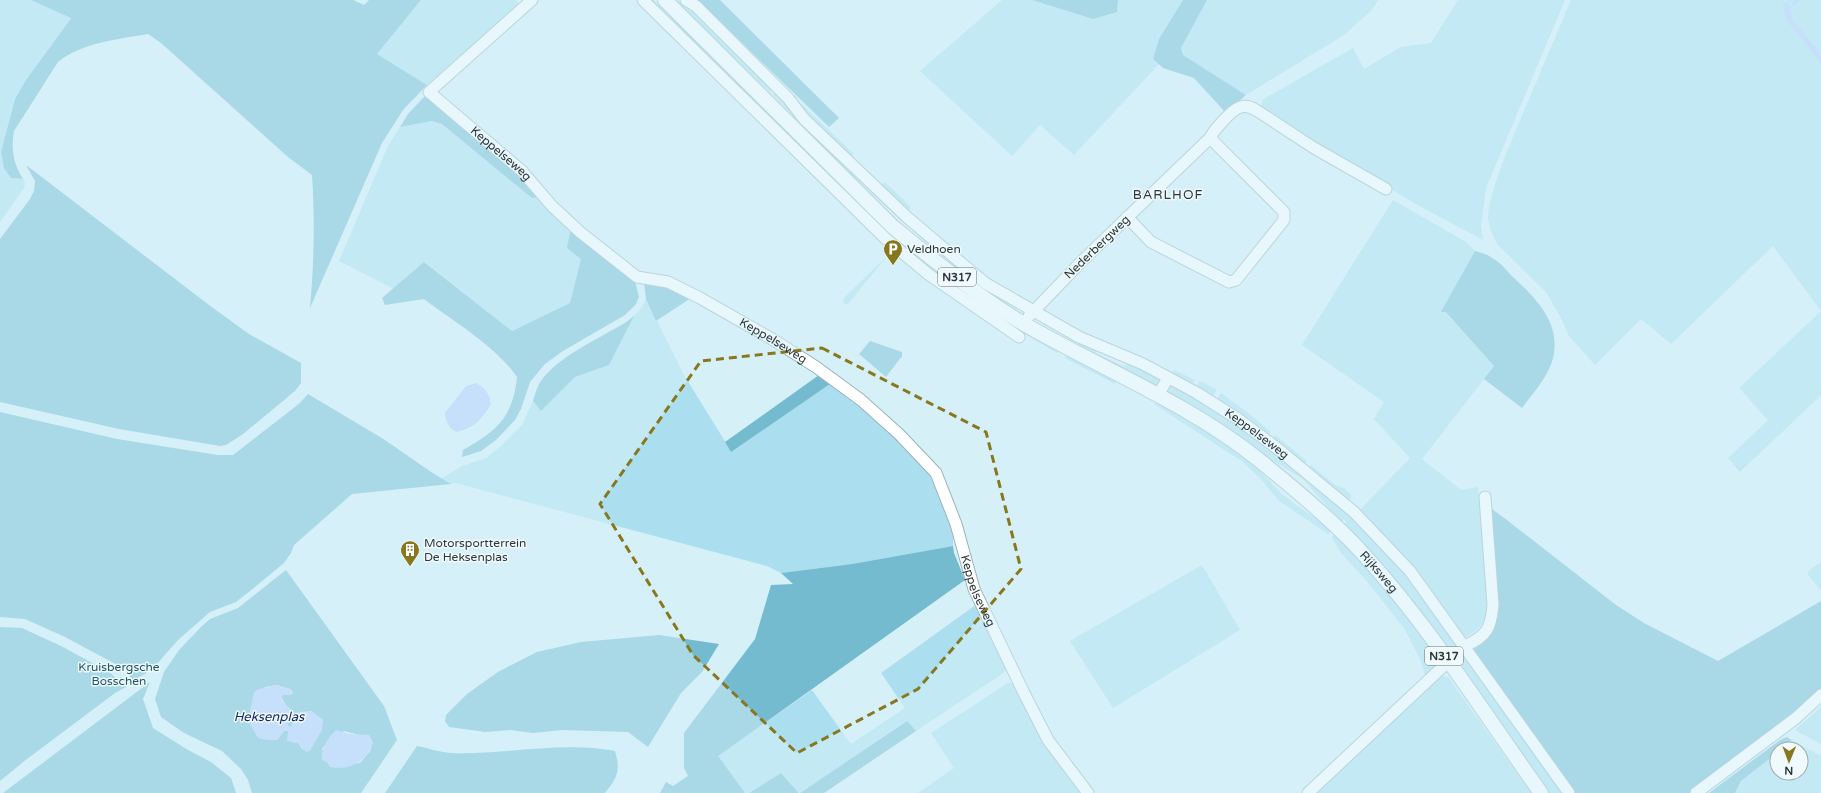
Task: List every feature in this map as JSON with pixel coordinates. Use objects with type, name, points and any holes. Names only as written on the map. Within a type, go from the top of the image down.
[{"type":"main road","name":"Keppelseweg","points":[[664,0],[893,227],[922,260],[973,290],[1023,323],[1158,395],[1215,428],[1258,459],[1297,492]]},
{"type":"main road","name":"Rijksweg","points":[[1297,492],[1337,528],[1410,608],[1541,793]]},
{"type":"street","name":"Keppelseweg","points":[[532,0],[429,92],[522,172],[552,206],[580,232],[637,277],[668,282],[772,338],[816,367],[861,400],[899,434],[936,473],[956,524],[977,596],[1048,740],[1088,793]]},
{"type":"street","name":"Keppelseweg","points":[[643,0],[885,238],[922,260],[960,297],[1019,337]]},
{"type":"street","name":"Keppelseweg","points":[[686,0],[696,6],[788,98],[804,119],[908,218],[985,283],[1079,337],[1143,364],[1196,393],[1238,420],[1278,449],[1354,512]]},
{"type":"street","name":"Nederbergweg","points":[[1023,323],[1032,311],[1210,138],[1213,131],[1238,108],[1248,106],[1256,110],[1314,148],[1386,189]]},
{"type":"street","points":[[1127,217],[1151,242],[1229,282],[1236,280],[1284,220],[1284,212],[1210,138]]},
{"type":"street","points":[[1158,395],[1168,378]]},
{"type":"street","points":[[1308,793],[1465,646],[1478,639],[1487,630],[1491,623],[1493,605],[1485,497]]},
{"type":"street","name":"Rijksweg","points":[[1354,512],[1410,571],[1569,793]]},
{"type":"street","points":[[1696,793],[1796,718],[1821,695]]},
{"type":"highlighted area","points":[[822,348],[986,432],[1021,569],[918,689],[797,753],[693,655],[600,504],[701,361]]},
{"type":"shaded area","points":[[0,0],[31,0],[71,17],[26,80],[15,99],[1,152],[11,178],[23,179],[25,183],[24,188],[0,222]]},
{"type":"shaded area","points":[[31,0],[353,0],[364,5],[369,0],[421,0],[377,54],[427,85],[403,110],[382,143],[310,308],[314,242],[312,175],[288,157],[161,43],[148,34],[89,46],[78,50],[58,62],[14,131],[13,144],[15,162],[23,179],[11,178],[4,168],[1,152],[15,99],[26,80],[71,18]]},
{"type":"shaded area","points":[[421,0],[516,0],[519,4],[427,85],[377,54]]},
{"type":"shaded area","points":[[650,0],[654,0],[759,103],[757,105]]},
{"type":"shaded area","points":[[674,0],[678,0],[693,10],[773,89],[770,92]]},
{"type":"shaded area","points":[[698,0],[720,0],[839,118],[829,127]]},
{"type":"shaded area","points":[[1002,0],[1032,0],[1093,19],[1117,12],[1118,0],[1183,0],[1159,39],[1153,59],[1159,64],[1074,155],[1040,125],[1012,156],[920,71]]},
{"type":"shaded area","points":[[1032,0],[1118,0],[1117,12],[1093,19]]},
{"type":"shaded area","points":[[1183,0],[1207,0],[1181,48],[1183,55],[1246,95],[1226,113],[1194,78],[1163,68],[1153,59],[1159,39]]},
{"type":"shaded area","points":[[1207,0],[1378,0],[1372,10],[1344,35],[1246,95],[1183,55],[1181,48]]},
{"type":"shaded area","points":[[1458,0],[1565,0],[1486,188],[1481,226],[1483,240],[1416,204],[1286,128],[1262,110],[1262,100],[1353,48],[1364,69],[1401,47],[1431,43]]},
{"type":"shaded area","points":[[1571,0],[1821,0],[1821,54],[1793,20],[1791,9],[1784,7],[1786,19],[1821,64],[1821,311],[1773,246],[1671,344],[1641,319],[1595,365],[1569,336],[1560,316],[1546,292],[1498,245],[1491,231],[1488,219],[1489,206],[1494,187],[1505,156]]},
{"type":"shaded area","points":[[776,92],[935,248],[947,259],[999,296],[998,298],[940,254],[858,181],[773,95]]},
{"type":"shaded area","points":[[425,96],[529,184],[538,197],[532,198],[442,124],[432,121],[400,127],[408,114]]},
{"type":"shaded area","points":[[797,100],[854,154],[851,157],[804,112]]},
{"type":"shaded area","points":[[762,107],[815,157],[890,232],[889,234],[760,108]]},
{"type":"shaded area","points":[[432,121],[442,124],[538,197],[571,228],[581,259],[570,303],[512,331],[425,262],[394,289],[339,261],[388,146],[400,127]]},
{"type":"shaded area","points":[[26,165],[249,334],[301,363],[301,383],[295,391],[243,434],[226,445],[220,446],[119,429],[0,402],[0,239],[30,199],[34,191],[35,181]]},
{"type":"shaded area","points":[[885,182],[911,207],[907,211],[881,186]]},
{"type":"shaded area","points":[[1393,200],[1466,242],[1475,251],[1442,312],[1446,311],[1494,366],[1422,459],[1461,490],[1478,487],[1489,601],[1482,624],[1475,632],[1463,638],[1446,614],[1309,468],[1311,465],[1335,485],[1344,488],[1351,495],[1350,501],[1360,510],[1410,458],[1374,419],[1384,402],[1302,345]]},
{"type":"shaded area","points":[[571,228],[635,281],[639,297],[636,304],[625,315],[563,351],[545,364],[530,382],[521,409],[515,420],[496,440],[481,451],[462,457],[463,450],[494,429],[507,413],[512,403],[517,377],[487,345],[424,299],[385,305],[382,298],[424,262],[512,331],[570,303],[581,259],[567,248]]},
{"type":"shaded area","points":[[1475,251],[1498,262],[1529,292],[1543,310],[1553,330],[1555,341],[1552,361],[1546,375],[1522,408],[1484,379],[1494,366],[1446,312],[1441,312]]},
{"type":"shaded area","points":[[888,255],[847,305],[843,302],[844,298]]},
{"type":"shaded area","points":[[947,280],[1006,321],[1058,350],[1057,353],[988,312],[946,282]]},
{"type":"shaded area","points":[[644,282],[665,285],[691,298],[656,321],[646,299]]},
{"type":"shaded area","points":[[646,299],[684,375],[731,451],[830,384],[880,420],[919,459],[937,485],[953,526],[953,546],[852,564],[781,573],[767,566],[456,483],[451,484],[442,478],[462,466],[486,458],[501,446],[522,425],[533,401],[541,411],[575,377],[609,365],[634,316],[642,307]]},
{"type":"shaded area","points":[[1821,311],[1821,395],[1740,472],[1728,458],[1768,420],[1739,388]]},
{"type":"shaded area","points":[[634,316],[609,365],[575,377],[541,411],[533,401],[538,385],[548,372],[568,356],[625,323]]},
{"type":"shaded area","points":[[870,341],[902,352],[902,356],[886,377],[859,354]]},
{"type":"shaded area","points":[[1078,343],[1088,347],[1094,347],[1096,353],[1123,366],[1130,363],[1163,379],[1159,387],[1077,344]]},
{"type":"shaded area","points":[[1067,354],[1116,380],[1115,384],[1065,358]]},
{"type":"shaded area","points":[[1174,370],[1195,380],[1191,386],[1172,375]]},
{"type":"shaded area","points":[[819,375],[830,384],[731,452],[725,442]]},
{"type":"shaded area","points":[[1200,381],[1217,390],[1212,398],[1195,388]]},
{"type":"shaded area","points":[[1170,382],[1243,428],[1350,513],[1348,515],[1351,518],[1353,516],[1417,585],[1457,642],[1457,648],[1454,650],[1444,644],[1344,525],[1346,522],[1344,519],[1341,522],[1303,479],[1262,454],[1196,408],[1165,390]]},
{"type":"shaded area","points":[[1221,393],[1271,432],[1267,436],[1216,400]]},
{"type":"shaded area","points":[[308,394],[385,440],[451,484],[352,494],[294,545],[291,553],[284,563],[236,602],[210,612],[178,640],[156,665],[145,674],[133,680],[123,668],[65,637],[25,619],[0,617],[0,412],[117,439],[218,455],[233,455],[300,403]]},
{"type":"shaded area","points":[[1158,401],[1214,435],[1246,458],[1257,467],[1287,498],[1331,531],[1328,534],[1279,501],[1260,478],[1243,462],[1154,404]]},
{"type":"shaded area","points":[[1275,435],[1307,461],[1305,464],[1273,440]]},
{"type":"shaded area","points":[[1489,507],[1616,605],[1644,623],[1718,661],[1821,601],[1821,694],[1692,793],[1575,793],[1473,650],[1489,638],[1496,619]]},
{"type":"shaded area","points":[[1335,534],[1370,571],[1437,655],[1439,661],[1433,672],[1425,675],[1421,661],[1404,628],[1365,579],[1341,553],[1332,537]]},
{"type":"shaded area","points":[[953,546],[954,553],[965,580],[718,756],[745,793],[660,793],[666,782],[673,786],[688,776],[684,768],[684,733],[755,639],[771,585],[793,584],[781,573],[852,564]]},
{"type":"shaded area","points":[[1821,562],[1821,590],[1808,575],[1808,571]]},
{"type":"shaded area","points":[[1202,565],[1240,630],[1113,708],[1070,641]]},
{"type":"shaded area","points":[[286,570],[384,706],[397,740],[361,793],[252,793],[248,780],[241,769],[222,751],[184,733],[161,717],[155,699],[164,672],[179,650],[210,619],[238,608]],"holes":[[[277,685],[290,689],[293,692],[288,695],[282,695],[281,697],[286,705],[288,726],[291,727],[296,714],[311,711],[323,720],[303,750],[298,743],[291,742],[288,731],[284,731],[277,740],[259,738],[248,721],[251,710],[265,687]],[[344,731],[356,734],[373,742],[370,751],[360,763],[330,767],[322,749],[329,739]]]},
{"type":"shaded area","points":[[977,604],[1007,669],[1002,674],[916,731],[906,721],[800,793],[781,773],[749,793],[745,793],[717,756],[812,690],[851,744],[905,708],[881,673]]},
{"type":"shaded area","points":[[0,627],[22,628],[61,646],[109,672],[126,687],[115,693],[0,781]]},
{"type":"shaded area","points":[[659,635],[719,644],[702,672],[681,693],[648,747],[628,732],[562,730],[533,733],[510,730],[485,732],[449,727],[445,721],[446,715],[467,694],[498,672],[537,652],[581,642]]},
{"type":"shaded area","points":[[1465,652],[1567,793],[1548,793],[1456,664],[1458,658]]},
{"type":"shaded area","points":[[1442,676],[1448,677],[1531,793],[1316,793]]},
{"type":"shaded area","points":[[150,682],[143,699],[153,728],[188,750],[211,762],[231,778],[236,793],[3,793]]},
{"type":"shaded area","points":[[1008,683],[1012,683],[1016,687],[1083,793],[918,793],[954,768],[931,733]]},
{"type":"shaded area","points":[[1821,707],[1821,744],[1795,730]]},
{"type":"shaded area","points":[[907,721],[916,731],[824,793],[800,793]]},
{"type":"shaded area","points":[[1787,737],[1791,741],[1779,741]]},
{"type":"shaded area","points":[[417,746],[450,753],[574,747],[595,748],[615,751],[618,769],[615,778],[605,793],[385,793]]},
{"type":"shaded area","points":[[1769,748],[1769,759],[1741,781],[1735,793],[1709,793]]},
{"type":"shaded area","points":[[1809,749],[1821,756],[1821,793],[1735,793],[1741,781],[1769,759],[1769,781],[1809,781]]},
{"type":"shaded area","points":[[781,773],[799,793],[749,793]]},
{"type":"water","points":[[1786,2],[1790,6],[1793,20],[1821,54],[1821,64],[1786,19],[1783,5]]},
{"type":"water","points":[[476,383],[486,392],[491,404],[484,415],[473,426],[456,432],[448,424],[445,413],[466,386]]},
{"type":"water","name":"Heksenplas","points":[[277,685],[290,689],[293,693],[292,695],[283,695],[281,697],[282,701],[292,710],[292,717],[288,723],[288,726],[291,727],[298,712],[311,711],[323,720],[322,730],[310,751],[306,752],[298,743],[287,741],[288,731],[284,731],[277,740],[258,738],[248,721],[254,692],[259,689]]},
{"type":"water","name":"Heksenplas","points":[[337,730],[349,734],[369,735],[373,742],[362,760],[351,766],[337,768],[330,767],[328,763],[322,760],[322,752],[326,743],[331,735]]},
{"type":"waterway","points":[[1794,3],[1797,0]]},
{"type":"place","name":"Veldhoen","points":[[893,266]]},
{"type":"place","name":"Motorsportterrein De Heksenplas","points":[[410,567]]},
{"type":"district","name":"BARLHOF","points":[[1168,194]]},
{"type":"park label","name":"Kruisbergsche Bosschen","points":[[119,674]]}]
